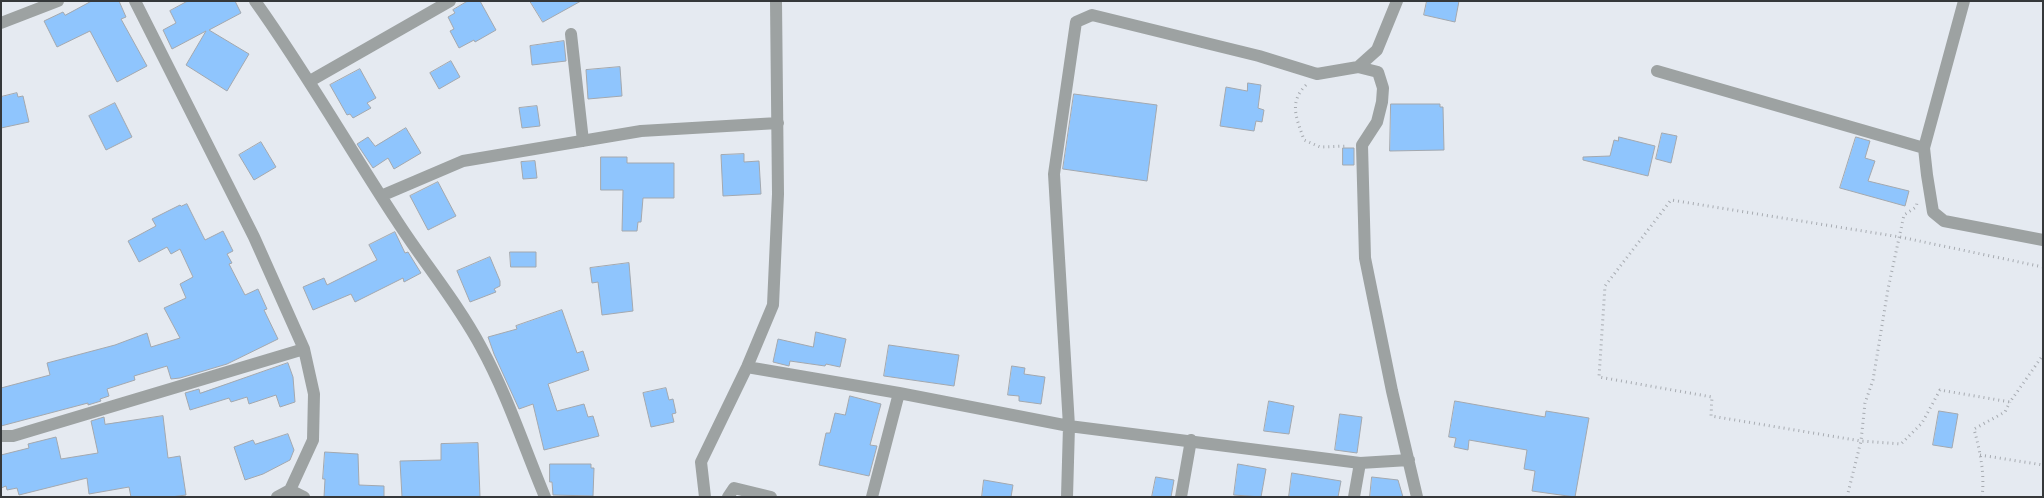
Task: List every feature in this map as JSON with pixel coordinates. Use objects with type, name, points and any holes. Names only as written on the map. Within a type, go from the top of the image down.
[{"type":"street","points":[[1,23],[58,1]]},
{"type":"street","points":[[135,1],[254,237],[304,349],[314,394],[313,440],[290,490],[277,497]]},
{"type":"street","points":[[310,81],[450,1]]},
{"type":"street","points":[[705,497],[701,462],[774,305],[778,194],[776,1]]},
{"type":"street","points":[[1358,68],[1377,50],[1397,1]]},
{"type":"street","points":[[1964,1],[1924,148],[1926,175],[1933,212],[1944,221],[2043,240]]},
{"type":"street","points":[[257,2],[310,81],[381,196],[455,305],[481,347],[504,397],[545,497]]},
{"type":"street","points":[[1067,497],[1069,426],[1054,174],[1076,22],[1092,15],[1259,56],[1317,74],[1358,68],[1378,72],[1383,88],[1382,102],[1376,122],[1362,145],[1365,258],[1392,391],[1417,497]]},
{"type":"street","points":[[571,34],[583,141]]},
{"type":"street","points":[[1658,71],[1924,148]]},
{"type":"street","points":[[381,196],[463,161],[641,131],[778,123]]},
{"type":"street","points":[[1,436],[13,436],[304,349]]},
{"type":"street","points":[[746,367],[899,393],[1069,426],[1360,463],[1409,460]]},
{"type":"street","points":[[872,497],[899,393]]},
{"type":"street","points":[[1181,497],[1191,440]]},
{"type":"street","points":[[1354,497],[1360,463]]},
{"type":"street","points":[[728,497],[734,488],[771,497]]},
{"type":"street","points":[[290,490],[304,497]]},
{"type":"path","points":[[1317,74],[1298,94],[1295,114],[1304,140],[1320,147],[1362,145]]},
{"type":"path","points":[[1846,497],[1861,441],[1864,403],[1873,380],[1888,289],[1904,215],[1916,206],[1918,199]]},
{"type":"path","points":[[2010,402],[1940,390],[1922,423],[1901,444],[1861,441],[1711,416],[1712,397],[1599,377],[1605,286],[1671,200],[1900,237],[2043,267]]},
{"type":"path","points":[[1982,497],[1984,482],[1974,429],[2006,412],[2010,402],[2043,355]]},
{"type":"path","points":[[1980,455],[2043,464]]},
{"type":"building","points":[[92,1],[119,1],[126,17],[121,19],[147,66],[117,82],[90,31],[57,47],[44,21],[63,12],[65,15]]},
{"type":"building","points":[[188,1],[235,1],[241,13],[209,30],[249,54],[227,91],[186,65],[206,31],[172,49],[163,30],[176,23],[170,11]]},
{"type":"building","points":[[468,1],[480,1],[496,30],[475,42],[474,40],[459,48],[450,31],[454,29],[448,17],[455,13],[453,10]]},
{"type":"building","points":[[530,1],[581,1],[543,22]]},
{"type":"building","points":[[1427,1],[1459,1],[1455,22],[1424,15]]},
{"type":"building","points":[[564,41],[566,61],[532,65],[530,46]]},
{"type":"building","points":[[451,61],[460,77],[439,89],[430,73]]},
{"type":"building","points":[[620,67],[622,96],[588,99],[586,70]]},
{"type":"building","points":[[360,69],[376,98],[367,103],[371,108],[353,118],[350,114],[347,115],[330,85]]},
{"type":"building","points":[[1248,83],[1261,85],[1258,108],[1264,110],[1262,122],[1256,121],[1254,131],[1220,126],[1226,87],[1247,91]]},
{"type":"building","points":[[17,93],[18,97],[23,96],[29,122],[1,128],[1,97]]},
{"type":"building","points":[[1074,94],[1157,105],[1147,181],[1063,169]]},
{"type":"building","points":[[115,103],[132,137],[106,150],[89,116]]},
{"type":"building","points":[[1391,104],[1440,104],[1440,107],[1443,107],[1444,150],[1390,151]]},
{"type":"building","points":[[537,106],[540,126],[522,128],[519,108]]},
{"type":"building","points":[[406,128],[421,153],[394,169],[388,158],[373,168],[357,144],[368,137],[375,146]]},
{"type":"building","points":[[1662,133],[1677,136],[1671,163],[1656,159]]},
{"type":"building","points":[[1619,137],[1655,146],[1648,176],[1583,160],[1583,157],[1610,156],[1614,140],[1618,141]]},
{"type":"building","points":[[1856,137],[1870,141],[1865,158],[1875,161],[1868,181],[1909,191],[1905,206],[1840,188]]},
{"type":"building","points":[[261,142],[276,167],[254,180],[239,155]]},
{"type":"building","points":[[1343,148],[1354,148],[1354,165],[1343,165]]},
{"type":"building","points":[[744,154],[744,162],[759,161],[761,194],[723,196],[721,155]]},
{"type":"building","points":[[601,157],[627,157],[627,163],[674,163],[674,198],[643,198],[641,222],[638,222],[637,231],[622,231],[623,190],[601,190]]},
{"type":"building","points":[[535,161],[537,178],[523,179],[521,162]]},
{"type":"building","points":[[438,182],[456,216],[428,230],[410,196]]},
{"type":"building","points":[[187,204],[205,240],[223,231],[233,251],[227,254],[232,263],[229,264],[245,295],[258,289],[267,309],[264,310],[278,339],[227,364],[171,379],[167,366],[134,376],[135,380],[107,389],[109,396],[100,399],[101,401],[1,426],[1,388],[50,375],[47,363],[115,345],[147,333],[151,347],[180,338],[164,308],[186,298],[180,284],[193,277],[180,249],[171,254],[167,247],[139,262],[128,241],[156,226],[152,219],[180,205]]},
{"type":"building","points":[[395,232],[405,253],[408,252],[421,273],[404,282],[403,278],[355,302],[351,294],[313,310],[303,287],[324,278],[327,285],[377,260],[369,245]]},
{"type":"building","points":[[510,252],[536,252],[536,267],[511,267]]},
{"type":"building","points":[[490,257],[500,281],[500,286],[494,289],[496,292],[470,302],[457,271]]},
{"type":"building","points":[[629,263],[633,311],[602,315],[598,282],[592,283],[590,268]]},
{"type":"building","points":[[562,310],[577,353],[583,351],[589,370],[548,384],[557,411],[584,404],[588,417],[593,416],[599,436],[544,450],[533,404],[519,409],[488,337],[517,329],[516,326]]},
{"type":"building","points":[[816,332],[846,339],[840,367],[790,361],[789,366],[773,362],[778,339],[813,347]]},
{"type":"building","points":[[889,345],[959,355],[954,386],[884,376]]},
{"type":"building","points":[[288,363],[293,377],[295,402],[280,407],[276,395],[249,404],[247,397],[231,402],[229,398],[190,410],[185,393],[199,389],[200,393]]},
{"type":"building","points":[[1012,366],[1025,368],[1024,374],[1045,377],[1041,404],[1019,401],[1019,396],[1008,395]]},
{"type":"building","points":[[666,388],[669,400],[673,399],[676,413],[672,414],[674,422],[651,427],[643,393]]},
{"type":"building","points":[[850,396],[881,404],[870,445],[877,446],[869,476],[819,465],[826,433],[830,433],[835,413],[845,415]]},
{"type":"building","points":[[1269,401],[1294,406],[1289,434],[1264,431]]},
{"type":"building","points":[[1455,401],[1545,417],[1546,411],[1589,418],[1575,497],[1532,491],[1535,471],[1524,469],[1527,450],[1469,440],[1468,450],[1454,447],[1456,438],[1449,437]]},
{"type":"building","points":[[1939,411],[1958,414],[1952,448],[1933,445]]},
{"type":"building","points":[[1340,414],[1362,417],[1357,453],[1335,450]]},
{"type":"building","points":[[163,416],[168,458],[180,456],[186,495],[131,497],[129,487],[89,494],[87,478],[19,495],[17,488],[7,490],[6,486],[1,488],[1,455],[29,448],[28,444],[56,437],[61,459],[98,453],[91,421],[104,417],[105,424]]},
{"type":"building","points":[[288,434],[294,450],[290,460],[263,474],[245,480],[234,447],[253,440],[255,444]]},
{"type":"building","points":[[478,443],[480,497],[402,497],[400,461],[441,460],[441,444]]},
{"type":"building","points":[[325,452],[358,454],[359,485],[384,486],[384,497],[324,497]]},
{"type":"building","points":[[550,464],[591,464],[591,468],[594,468],[593,496],[553,495],[552,482],[550,482]]},
{"type":"building","points":[[1238,464],[1266,469],[1261,497],[1234,495]]},
{"type":"building","points":[[1292,473],[1341,481],[1338,497],[1289,497]]},
{"type":"building","points":[[1156,477],[1174,480],[1171,497],[1152,497]]},
{"type":"building","points":[[1372,477],[1398,480],[1403,497],[1370,497]]},
{"type":"building","points":[[984,480],[1013,485],[1011,497],[982,497]]}]
